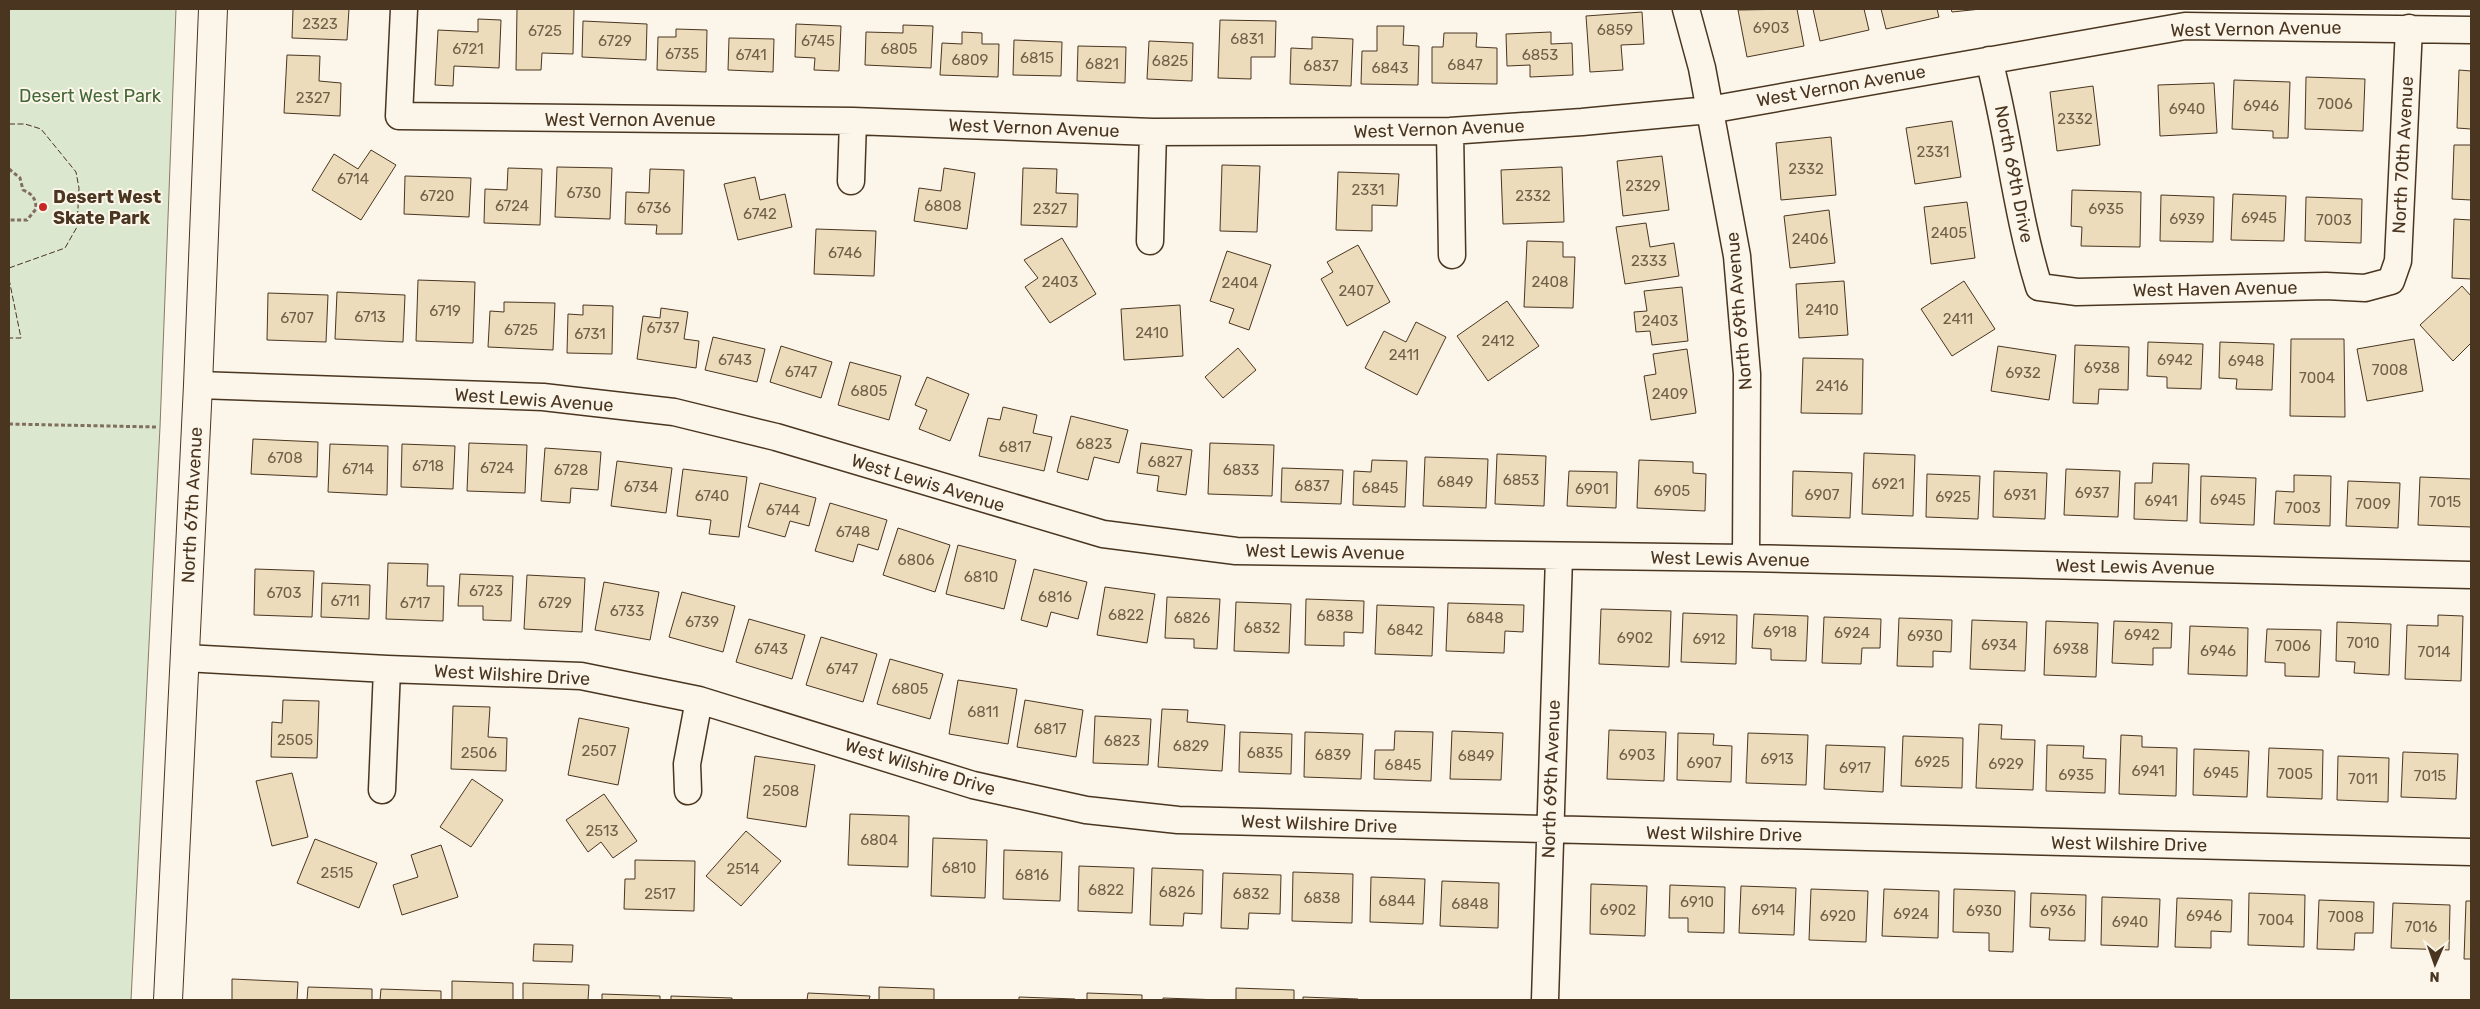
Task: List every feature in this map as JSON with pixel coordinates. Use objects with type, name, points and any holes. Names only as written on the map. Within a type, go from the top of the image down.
[{"type":"main road","name":"North 67th Avenue","points":[[168,1000],[198,385],[213,9]]},
{"type":"street","name":"West Vernon Avenue","points":[[404,9],[399,116],[853,122],[1152,132],[1450,131],[1582,122],[1709,110],[2185,26],[2471,30]]},
{"type":"street","name":"North 69th Avenue","points":[[1686,9],[1702,68],[1737,256],[1747,374],[1746,558]]},
{"type":"street","name":"North 70th Avenue","points":[[2391,281],[2398,261],[2409,28]]},
{"type":"street","name":"North 69th Drive","points":[[1989,60],[2002,110],[2030,257],[2039,287]]},
{"type":"street","points":[[851,181],[853,122]]},
{"type":"street","points":[[1450,131],[1452,255]]},
{"type":"street","points":[[1150,241],[1152,132]]},
{"type":"street","name":"West Haven Avenue","points":[[2039,287],[2077,292],[2326,286],[2365,288],[2391,281]]},
{"type":"street","name":"West Lewis Avenue","points":[[198,385],[543,398],[674,412],[776,437],[1103,534],[1236,550],[1559,557],[1746,558],[2471,575]]},
{"type":"street","name":"North 69th Avenue","points":[[1545,1000],[1559,557]]},
{"type":"street","name":"West Wilshire Drive","points":[[185,658],[387,669],[581,676],[699,700],[973,785],[1086,810],[1178,820],[2471,852]]},
{"type":"street","points":[[382,790],[387,669]]},
{"type":"street","points":[[688,791],[687,764],[699,700]]},
{"type":"path","points":[[9,169],[20,178],[23,190],[31,194],[36,201],[36,209],[27,220],[9,220]]},
{"type":"path","points":[[9,424],[156,427]]},
{"type":"green space","name":"Desert West Park","points":[[9,9],[176,9],[160,427],[131,1000],[9,1000]]},
{"type":"building","points":[[293,9],[349,9],[347,40],[292,38]]},
{"type":"building","points":[[517,9],[574,9],[573,54],[542,53],[541,70],[516,70]]},
{"type":"building","points":[[1797,9],[1804,46],[1747,57],[1738,10]]},
{"type":"building","points":[[1813,9],[1864,9],[1869,30],[1820,41]]},
{"type":"building","points":[[1881,9],[1937,9],[1939,17],[1886,29]]},
{"type":"building","points":[[1951,9],[1981,9],[1952,12]]},
{"type":"building","points":[[1642,12],[1644,44],[1621,45],[1623,70],[1590,72],[1586,16]]},
{"type":"building","points":[[478,19],[501,20],[499,68],[454,66],[453,86],[435,85],[438,30],[478,32]]},
{"type":"building","points":[[1220,20],[1276,21],[1275,57],[1251,57],[1251,79],[1218,78]]},
{"type":"building","points":[[583,21],[647,24],[646,60],[582,57]]},
{"type":"building","points":[[796,24],[841,26],[839,71],[814,70],[815,58],[795,57]]},
{"type":"building","points":[[903,25],[933,26],[931,68],[865,65],[866,32],[903,33]]},
{"type":"building","points":[[1377,26],[1404,26],[1403,45],[1419,46],[1418,85],[1361,84],[1362,51],[1377,51]]},
{"type":"building","points":[[676,29],[707,30],[706,72],[657,70],[658,37],[676,37]]},
{"type":"building","points":[[962,32],[982,33],[982,44],[999,44],[998,77],[940,75],[942,43],[962,44]]},
{"type":"building","points":[[1551,32],[1551,44],[1572,43],[1573,75],[1530,77],[1530,65],[1507,66],[1506,34]]},
{"type":"building","points":[[1444,33],[1477,33],[1476,47],[1497,48],[1497,84],[1432,83],[1432,47],[1443,47]]},
{"type":"building","points":[[1312,37],[1353,39],[1351,86],[1290,84],[1291,48],[1312,49]]},
{"type":"building","points":[[729,38],[774,39],[773,72],[728,70]]},
{"type":"building","points":[[1014,40],[1062,42],[1061,76],[1013,75]]},
{"type":"building","points":[[1149,41],[1193,43],[1192,81],[1147,79]]},
{"type":"building","points":[[1078,46],[1126,47],[1125,83],[1077,81]]},
{"type":"building","points":[[287,55],[320,56],[319,81],[341,83],[340,116],[284,113]]},
{"type":"building","points":[[2459,70],[2471,71],[2471,129],[2457,128]]},
{"type":"building","points":[[2306,77],[2365,79],[2363,131],[2305,129]]},
{"type":"building","points":[[2234,80],[2290,82],[2288,138],[2273,138],[2273,131],[2232,129]]},
{"type":"building","points":[[2214,83],[2217,133],[2160,136],[2158,85]]},
{"type":"building","points":[[2093,86],[2100,145],[2057,151],[2050,92]]},
{"type":"building","points":[[1952,121],[1961,177],[1915,184],[1906,128]]},
{"type":"building","points":[[1831,137],[1836,195],[1781,200],[1776,143]]},
{"type":"building","points":[[2454,145],[2471,145],[2471,200],[2452,199]]},
{"type":"building","points":[[371,150],[396,165],[361,220],[312,190],[334,154],[358,169]]},
{"type":"building","points":[[1662,156],[1669,210],[1623,216],[1617,161]]},
{"type":"building","points":[[1222,165],[1260,166],[1257,232],[1220,231]]},
{"type":"building","points":[[557,167],[612,168],[610,219],[555,217]]},
{"type":"building","points":[[1562,167],[1564,222],[1503,224],[1501,170]]},
{"type":"building","points":[[508,168],[542,169],[540,225],[484,223],[485,189],[507,190]]},
{"type":"building","points":[[944,168],[975,173],[967,229],[914,221],[919,188],[941,191]]},
{"type":"building","points":[[1023,168],[1057,169],[1056,193],[1078,194],[1077,227],[1021,225]]},
{"type":"building","points":[[650,169],[684,170],[682,234],[656,234],[657,225],[625,224],[626,192],[649,193]]},
{"type":"building","points":[[1338,172],[1399,174],[1397,206],[1372,205],[1372,231],[1336,230]]},
{"type":"building","points":[[405,176],[471,178],[469,217],[404,214]]},
{"type":"building","points":[[755,177],[760,200],[785,194],[792,227],[738,240],[724,184]]},
{"type":"building","points":[[2072,190],[2141,192],[2140,247],[2081,246],[2082,227],[2071,226]]},
{"type":"building","points":[[2233,194],[2286,196],[2284,241],[2231,240]]},
{"type":"building","points":[[2161,195],[2214,197],[2213,242],[2160,241]]},
{"type":"building","points":[[2306,197],[2362,199],[2361,243],[2305,241]]},
{"type":"building","points":[[1967,202],[1975,258],[1931,264],[1924,207]]},
{"type":"building","points":[[1829,210],[1835,263],[1790,268],[1784,216]]},
{"type":"building","points":[[2454,219],[2471,220],[2471,279],[2452,278]]},
{"type":"building","points":[[1646,223],[1650,247],[1674,243],[1679,276],[1625,284],[1616,227]]},
{"type":"building","points":[[816,229],[876,231],[874,276],[814,274]]},
{"type":"building","points":[[1062,238],[1096,294],[1050,323],[1025,287],[1038,278],[1024,260]]},
{"type":"building","points":[[1527,241],[1563,242],[1563,257],[1575,257],[1573,308],[1524,307]]},
{"type":"building","points":[[1358,245],[1390,302],[1347,326],[1321,279],[1333,272],[1327,262]]},
{"type":"building","points":[[1227,251],[1271,265],[1249,330],[1229,323],[1234,309],[1210,301]]},
{"type":"building","points":[[418,280],[475,282],[473,343],[416,341]]},
{"type":"building","points":[[1844,281],[1848,335],[1799,338],[1796,284]]},
{"type":"building","points":[[1964,281],[1995,329],[1952,356],[1921,309]]},
{"type":"building","points":[[2462,286],[2471,296],[2471,343],[2453,361],[2420,325]]},
{"type":"building","points":[[1682,287],[1688,341],[1652,345],[1650,331],[1636,332],[1634,312],[1647,311],[1644,291]]},
{"type":"building","points":[[337,292],[405,295],[403,342],[335,339]]},
{"type":"building","points":[[268,293],[328,295],[326,342],[267,340]]},
{"type":"building","points":[[1507,301],[1539,346],[1488,381],[1457,336]]},
{"type":"building","points":[[504,302],[555,303],[553,350],[488,347],[490,311],[504,312]]},
{"type":"building","points":[[583,305],[613,306],[612,354],[567,353],[568,314],[583,315]]},
{"type":"building","points":[[1180,305],[1183,356],[1124,360],[1121,309]]},
{"type":"building","points":[[661,308],[688,312],[684,339],[699,341],[696,368],[637,359],[643,316],[660,318]]},
{"type":"building","points":[[1416,322],[1446,337],[1417,395],[1365,368],[1384,331],[1406,342]]},
{"type":"building","points":[[713,337],[765,349],[757,382],[705,370]]},
{"type":"building","points":[[2291,339],[2344,339],[2345,417],[2290,416]]},
{"type":"building","points":[[2414,339],[2423,391],[2367,401],[2357,349]]},
{"type":"building","points":[[2148,342],[2203,344],[2201,389],[2167,388],[2167,377],[2147,376]]},
{"type":"building","points":[[2220,342],[2274,344],[2272,390],[2236,389],[2237,379],[2219,378]]},
{"type":"building","points":[[2075,345],[2129,347],[2128,390],[2099,389],[2098,404],[2073,403]]},
{"type":"building","points":[[781,346],[832,362],[821,398],[770,382]]},
{"type":"building","points":[[1998,346],[2056,355],[2049,400],[1991,391]]},
{"type":"building","points":[[1238,348],[1256,370],[1223,398],[1205,377]]},
{"type":"building","points":[[1687,349],[1696,413],[1651,420],[1644,376],[1656,374],[1653,354]]},
{"type":"building","points":[[1803,358],[1863,359],[1862,414],[1801,413]]},
{"type":"building","points":[[850,362],[901,376],[889,420],[838,405]]},
{"type":"building","points":[[927,377],[969,394],[950,441],[919,429],[927,410],[915,405]]},
{"type":"building","points":[[1003,407],[1037,415],[1033,433],[1052,437],[1044,471],[979,456],[988,418],[1000,420]]},
{"type":"building","points":[[1071,416],[1128,430],[1119,463],[1094,457],[1088,480],[1057,472]]},
{"type":"building","points":[[253,439],[318,442],[317,477],[251,474]]},
{"type":"building","points":[[469,443],[527,445],[525,493],[467,491]]},
{"type":"building","points":[[1141,443],[1192,450],[1186,495],[1157,491],[1159,476],[1137,473]]},
{"type":"building","points":[[1210,443],[1274,445],[1272,496],[1208,494]]},
{"type":"building","points":[[330,444],[388,446],[387,495],[328,492]]},
{"type":"building","points":[[402,444],[455,446],[453,489],[401,487]]},
{"type":"building","points":[[545,448],[601,452],[598,490],[571,488],[570,503],[541,501]]},
{"type":"building","points":[[1864,453],[1915,455],[1913,516],[1862,514]]},
{"type":"building","points":[[1497,454],[1546,456],[1544,506],[1495,504]]},
{"type":"building","points":[[1425,457],[1488,459],[1486,508],[1423,506]]},
{"type":"building","points":[[1372,460],[1407,461],[1405,507],[1353,505],[1354,471],[1371,472]]},
{"type":"building","points":[[1639,460],[1693,462],[1693,473],[1706,474],[1705,511],[1637,508]]},
{"type":"building","points":[[617,461],[672,468],[666,513],[611,506]]},
{"type":"building","points":[[2153,463],[2189,464],[2187,521],[2134,519],[2135,483],[2152,483]]},
{"type":"building","points":[[1282,468],[1343,470],[1341,504],[1281,502]]},
{"type":"building","points":[[683,469],[747,477],[739,537],[709,534],[711,520],[677,516]]},
{"type":"building","points":[[2066,469],[2120,471],[2118,517],[2064,515]]},
{"type":"building","points":[[1569,471],[1617,472],[1616,508],[1567,506]]},
{"type":"building","points":[[1793,471],[1852,473],[1850,518],[1792,516]]},
{"type":"building","points":[[1994,471],[2047,473],[2045,519],[1993,517]]},
{"type":"building","points":[[1927,474],[1980,476],[1978,519],[1926,517]]},
{"type":"building","points":[[2294,475],[2331,476],[2330,526],[2274,524],[2276,491],[2294,492]]},
{"type":"building","points":[[2201,476],[2256,478],[2254,525],[2200,523]]},
{"type":"building","points":[[2420,477],[2471,479],[2471,527],[2418,525]]},
{"type":"building","points":[[2348,481],[2400,483],[2398,528],[2346,526]]},
{"type":"building","points":[[760,483],[816,498],[809,526],[790,521],[785,537],[748,527]]},
{"type":"building","points":[[830,503],[887,520],[878,550],[858,544],[853,562],[815,551]]},
{"type":"building","points":[[898,528],[950,545],[935,592],[883,575]]},
{"type":"building","points":[[958,545],[1016,560],[1004,609],[946,594]]},
{"type":"building","points":[[388,563],[428,564],[427,586],[444,586],[443,621],[386,619]]},
{"type":"building","points":[[255,569],[314,571],[312,617],[254,615]]},
{"type":"building","points":[[1034,569],[1087,582],[1078,619],[1051,612],[1047,627],[1021,620]]},
{"type":"building","points":[[460,574],[513,576],[511,621],[483,620],[483,606],[458,606]]},
{"type":"building","points":[[527,575],[585,578],[582,632],[524,629]]},
{"type":"building","points":[[604,582],[659,592],[650,640],[595,630]]},
{"type":"building","points":[[322,583],[370,585],[369,619],[321,617]]},
{"type":"building","points":[[1105,587],[1155,594],[1147,643],[1097,635]]},
{"type":"building","points":[[682,592],[735,606],[723,652],[669,637]]},
{"type":"building","points":[[1167,597],[1220,599],[1217,649],[1194,648],[1194,639],[1165,638]]},
{"type":"building","points":[[1306,599],[1364,601],[1363,633],[1344,632],[1344,646],[1305,645]]},
{"type":"building","points":[[1236,602],[1291,604],[1289,653],[1234,651]]},
{"type":"building","points":[[1448,603],[1524,605],[1523,632],[1505,631],[1504,653],[1446,651]]},
{"type":"building","points":[[1377,605],[1434,607],[1432,656],[1375,654]]},
{"type":"building","points":[[1601,609],[1671,611],[1669,667],[1599,664]]},
{"type":"building","points":[[1683,613],[1737,615],[1736,664],[1681,662]]},
{"type":"building","points":[[1754,614],[1808,616],[1806,661],[1771,660],[1771,649],[1752,648]]},
{"type":"building","points":[[2438,615],[2463,616],[2461,681],[2405,679],[2407,625],[2438,626]]},
{"type":"building","points":[[1824,617],[1881,619],[1880,648],[1862,648],[1861,664],[1822,663]]},
{"type":"building","points":[[1899,618],[1952,620],[1951,652],[1933,651],[1933,667],[1897,666]]},
{"type":"building","points":[[749,619],[805,635],[792,679],[736,662]]},
{"type":"building","points":[[1972,620],[2027,622],[2025,671],[1970,669]]},
{"type":"building","points":[[2046,621],[2098,623],[2096,677],[2044,675]]},
{"type":"building","points":[[2114,621],[2172,623],[2171,648],[2153,648],[2153,665],[2112,663]]},
{"type":"building","points":[[2337,622],[2391,624],[2389,675],[2354,673],[2355,662],[2336,661]]},
{"type":"building","points":[[2190,626],[2248,628],[2247,676],[2188,674]]},
{"type":"building","points":[[2267,629],[2321,630],[2319,677],[2285,676],[2285,663],[2265,662]]},
{"type":"building","points":[[821,637],[877,654],[863,702],[806,685]]},
{"type":"building","points":[[890,659],[943,674],[930,719],[877,704]]},
{"type":"building","points":[[958,680],[1017,689],[1008,744],[949,734]]},
{"type":"building","points":[[283,700],[319,701],[317,758],[271,757],[272,722],[282,723]]},
{"type":"building","points":[[1025,700],[1083,710],[1076,757],[1017,747]]},
{"type":"building","points":[[453,706],[490,707],[488,737],[507,738],[506,771],[451,769]]},
{"type":"building","points":[[1162,709],[1188,710],[1187,722],[1225,725],[1222,771],[1158,767]]},
{"type":"building","points":[[1095,716],[1151,719],[1148,765],[1093,763]]},
{"type":"building","points":[[579,718],[629,728],[618,785],[568,775]]},
{"type":"building","points":[[1979,724],[2002,725],[2001,739],[2035,740],[2033,790],[1976,788]]},
{"type":"building","points":[[1609,730],[1666,732],[1664,781],[1607,779]]},
{"type":"building","points":[[1395,731],[1433,732],[1431,781],[1374,779],[1375,750],[1394,750]]},
{"type":"building","points":[[1452,731],[1503,733],[1501,780],[1450,779]]},
{"type":"building","points":[[1240,732],[1292,734],[1291,774],[1239,772]]},
{"type":"building","points":[[1305,732],[1363,734],[1361,779],[1304,777]]},
{"type":"building","points":[[1678,733],[1714,734],[1713,745],[1732,746],[1731,782],[1677,780]]},
{"type":"building","points":[[1748,733],[1808,735],[1806,785],[1746,783]]},
{"type":"building","points":[[2121,735],[2142,736],[2142,747],[2177,748],[2176,796],[2119,794]]},
{"type":"building","points":[[1903,736],[1963,738],[1962,788],[1901,786]]},
{"type":"building","points":[[1826,745],[1885,747],[1883,792],[1824,789]]},
{"type":"building","points":[[2047,745],[2084,746],[2083,758],[2106,759],[2105,793],[2046,791]]},
{"type":"building","points":[[2269,748],[2323,750],[2322,799],[2267,797]]},
{"type":"building","points":[[2194,749],[2249,751],[2247,797],[2193,795]]},
{"type":"building","points":[[2403,752],[2458,754],[2456,799],[2401,797]]},
{"type":"building","points":[[755,756],[815,765],[806,827],[747,818]]},
{"type":"building","points":[[2338,756],[2389,758],[2388,802],[2337,800]]},
{"type":"building","points":[[292,773],[308,837],[272,846],[256,781]]},
{"type":"building","points":[[472,779],[503,800],[471,847],[440,827]]},
{"type":"building","points":[[604,794],[637,841],[613,858],[601,842],[588,852],[566,820]]},
{"type":"building","points":[[850,814],[909,816],[908,867],[848,865]]},
{"type":"building","points":[[746,831],[781,861],[741,906],[706,876]]},
{"type":"building","points":[[933,838],[987,840],[985,898],[931,896]]},
{"type":"building","points":[[315,839],[377,863],[359,908],[297,883]]},
{"type":"building","points":[[441,845],[458,897],[402,915],[393,885],[418,877],[411,855]]},
{"type":"building","points":[[1004,850],[1062,852],[1060,901],[1003,899]]},
{"type":"building","points":[[635,860],[695,861],[694,911],[624,909],[625,879],[635,879]]},
{"type":"building","points":[[1079,866],[1134,868],[1132,913],[1078,911]]},
{"type":"building","points":[[1152,868],[1203,870],[1202,914],[1184,913],[1183,926],[1150,925]]},
{"type":"building","points":[[1293,872],[1353,874],[1352,923],[1292,921]]},
{"type":"building","points":[[1223,873],[1281,875],[1280,914],[1249,913],[1248,929],[1221,928]]},
{"type":"building","points":[[1371,877],[1425,879],[1423,924],[1370,922]]},
{"type":"building","points":[[1442,881],[1499,883],[1498,928],[1440,926]]},
{"type":"building","points":[[1591,884],[1647,886],[1645,936],[1590,934]]},
{"type":"building","points":[[1670,885],[1725,887],[1724,933],[1688,932],[1688,918],[1669,918]]},
{"type":"building","points":[[1741,886],[1796,888],[1794,935],[1739,933]]},
{"type":"building","points":[[1811,889],[1868,891],[1866,942],[1809,940]]},
{"type":"building","points":[[1884,889],[1939,891],[1938,938],[1882,936]]},
{"type":"building","points":[[1954,889],[2015,891],[2013,952],[1989,951],[1989,933],[1953,932]]},
{"type":"building","points":[[2031,893],[2086,895],[2085,941],[2049,940],[2050,928],[2030,927]]},
{"type":"building","points":[[2249,893],[2305,895],[2304,947],[2248,945]]},
{"type":"building","points":[[2102,897],[2160,899],[2158,947],[2101,945]]},
{"type":"building","points":[[2177,898],[2232,900],[2231,932],[2211,931],[2211,948],[2175,947]]},
{"type":"building","points":[[2319,900],[2374,902],[2373,933],[2355,933],[2354,950],[2317,949]]},
{"type":"building","points":[[2466,901],[2471,901],[2471,959],[2464,959]]},
{"type":"building","points":[[2393,903],[2450,905],[2449,950],[2391,948]]},
{"type":"building","points":[[534,944],[573,945],[572,962],[533,961]]},
{"type":"building","points":[[232,979],[298,982],[297,1000],[232,1000]]},
{"type":"building","points":[[452,981],[513,983],[513,1000],[452,1000]]},
{"type":"building","points":[[523,983],[589,985],[588,1000],[523,1000]]},
{"type":"building","points":[[308,987],[372,989],[372,1000],[307,1000]]},
{"type":"building","points":[[879,987],[934,989],[934,1000],[879,1000]]},
{"type":"building","points":[[1236,988],[1294,990],[1294,1000],[1236,1000]]},
{"type":"building","points":[[381,989],[441,991],[441,1000],[380,1000]]},
{"type":"building","points":[[808,993],[870,996],[869,1000],[807,1000]]},
{"type":"building","points":[[1087,993],[1142,995],[1142,1000],[1087,1000]]},
{"type":"building","points":[[602,994],[660,996],[660,1000],[602,1000]]},
{"type":"building","points":[[671,996],[732,998],[732,1000],[671,1000]]},
{"type":"building","points":[[1019,997],[1075,999],[1075,1000],[1019,1000]]},
{"type":"building","points":[[1303,997],[1358,999],[1358,1000],[1303,1000]]},
{"type":"building","points":[[1163,998],[1222,1000],[1163,1000]]},
{"type":"fence","points":[[9,124],[25,124],[41,129],[76,172],[79,188],[77,227],[65,248],[9,268]]},
{"type":"fence","points":[[9,279],[21,338],[9,338]]},
{"type":"place","name":"Desert West Skate Park","points":[[43,207]]}]
